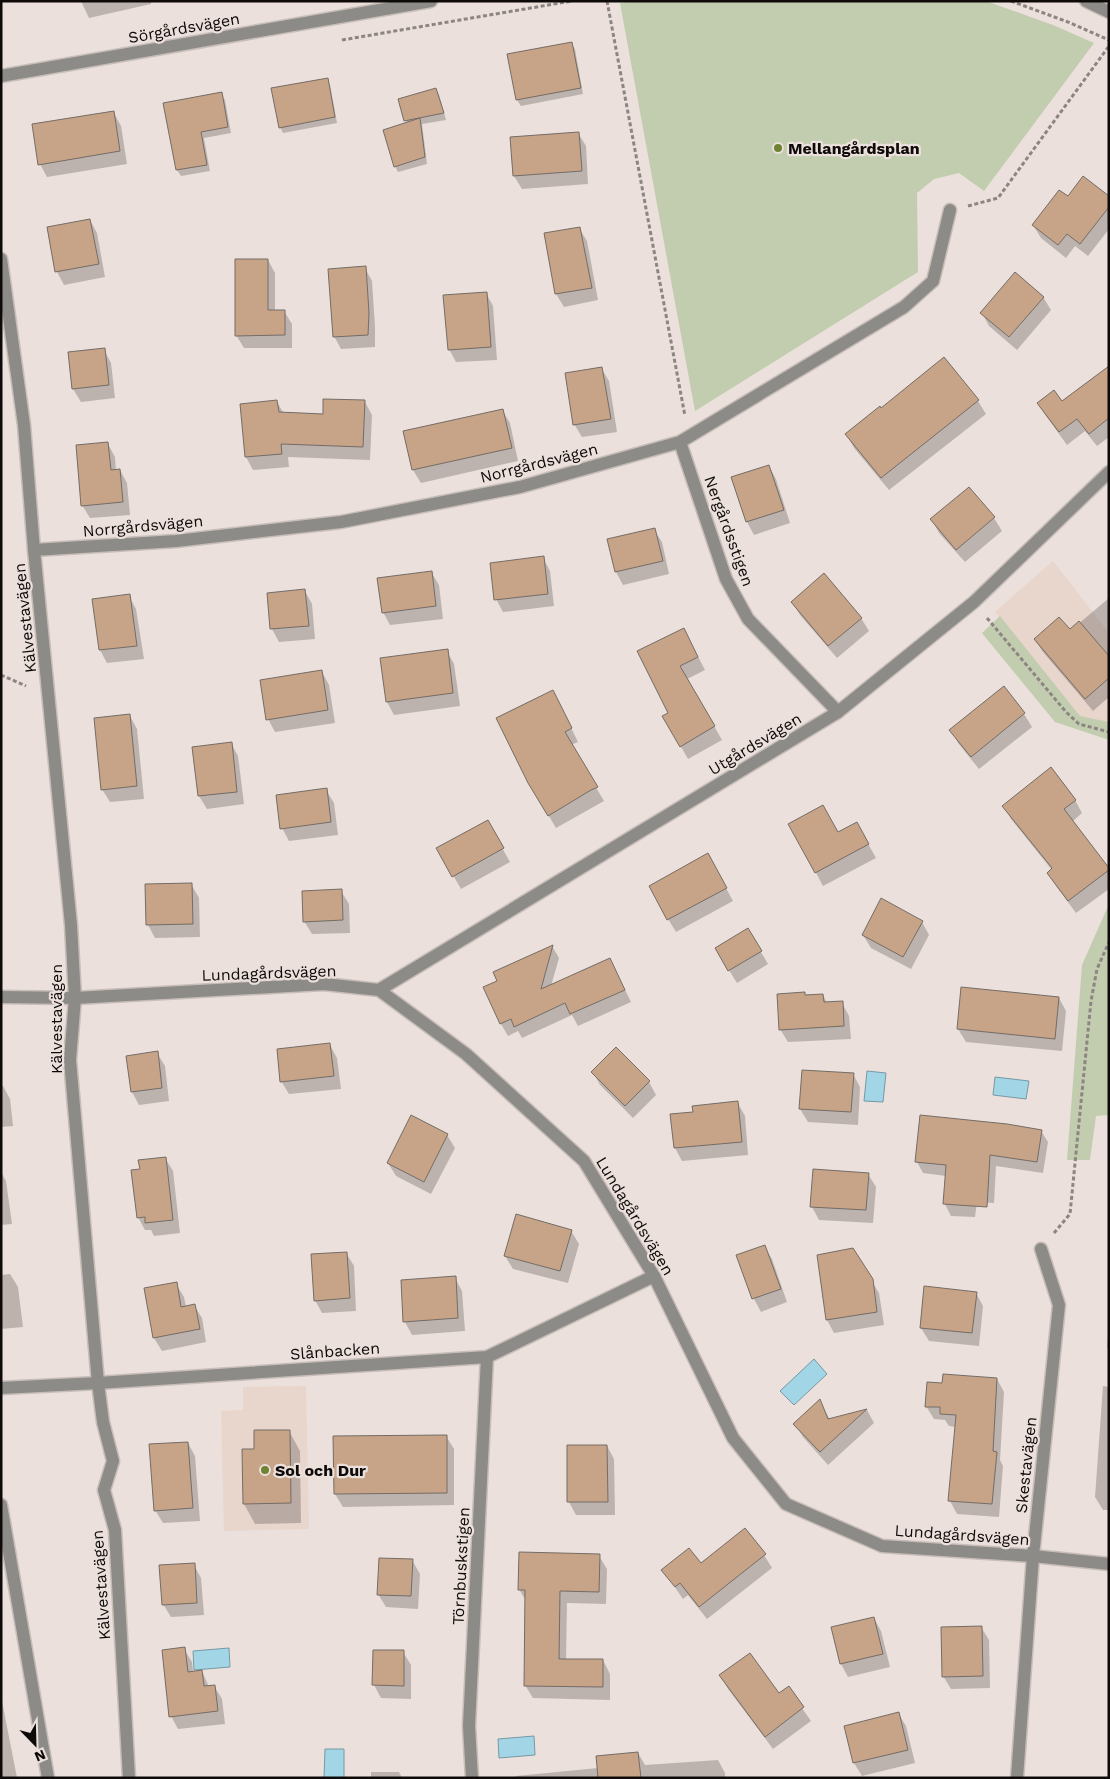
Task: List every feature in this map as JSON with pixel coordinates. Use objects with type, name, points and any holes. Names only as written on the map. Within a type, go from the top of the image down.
[{"type":"street","name":"Sörgårdsvägen","points":[[1,76],[431,1]]},
{"type":"street","points":[[1086,1],[1109,12]]},
{"type":"street","name":"Norrgårdsvägen","points":[[34,550],[176,540],[341,522],[520,487],[684,440],[904,307],[933,281],[950,210]]},
{"type":"street","name":"Kälvestavägen","points":[[1,259],[24,425],[34,550],[71,925],[75,998],[70,1060],[98,1383],[103,1422],[112,1461],[104,1490],[115,1530],[129,1778]]},
{"type":"street","name":"Nergårdsstigen","points":[[684,440],[726,579],[748,620],[838,712]]},
{"type":"street","name":"Utgårdsvägen","points":[[379,990],[838,712],[974,602],[1109,472]]},
{"type":"street","name":"Lundagårdsvägen","points":[[1,997],[75,998],[324,984],[379,990],[466,1054],[584,1161],[654,1276],[733,1438],[786,1504],[882,1546],[1032,1556],[1109,1564]]},
{"type":"street","name":"Skestavägen","points":[[1017,1778],[1032,1556],[1059,1305],[1041,1249]]},
{"type":"street","name":"Slånbacken","points":[[1,1388],[487,1357],[654,1276]]},
{"type":"street","name":"Törnbuskstigen","points":[[472,1778],[469,1726],[487,1357]]},
{"type":"street","points":[[1,1504],[48,1778]]},
{"type":"path","points":[[607,1],[684,440]]},
{"type":"path","points":[[1011,1],[1068,22],[1109,40]]},
{"type":"path","points":[[950,210],[998,198],[1109,46]]},
{"type":"path","points":[[974,602],[1066,712],[1079,724],[1109,732]]},
{"type":"path","points":[[1041,1249],[1070,1214],[1092,1001],[1097,969],[1109,942]]},
{"type":"shaded area","points":[[1053,561],[1109,633],[1109,722],[1080,716],[995,612]]},
{"type":"shaded area","name":"Sol och Dur","points":[[306,1386],[309,1529],[224,1531],[221,1411],[243,1410],[243,1387]]},
{"type":"green space","points":[[633,1],[986,1],[1053,25],[1094,43],[984,191],[959,173],[934,179],[917,193],[918,272],[695,411],[620,3]]},
{"type":"green space","points":[[1000,616],[1080,716],[1109,722],[1109,740],[1055,722],[982,633]]},
{"type":"green space","points":[[1109,904],[1109,1115],[1096,1116],[1090,1160],[1067,1160],[1082,965]]},
{"type":"water","points":[[867,1071],[886,1073],[883,1102],[864,1101]]},
{"type":"water","points":[[995,1077],[1029,1081],[1026,1099],[993,1095]]},
{"type":"water","points":[[814,1359],[827,1374],[794,1405],[780,1391]]},
{"type":"water","points":[[229,1648],[230,1667],[194,1670],[193,1651]]},
{"type":"water","points":[[534,1736],[535,1755],[499,1758],[498,1739]]},
{"type":"water","points":[[325,1749],[344,1749],[344,1778],[324,1778]]},
{"type":"building","points":[[572,42],[581,88],[516,100],[507,54]]},
{"type":"building","points":[[328,78],[335,117],[279,128],[271,88]]},
{"type":"building","points":[[436,88],[444,113],[404,121],[398,99]]},
{"type":"building","points":[[222,92],[228,127],[201,132],[207,165],[176,170],[163,103]]},
{"type":"building","points":[[114,111],[120,151],[38,165],[32,124]]},
{"type":"building","points":[[420,118],[425,157],[394,167],[383,130]]},
{"type":"building","points":[[579,132],[582,171],[513,176],[510,137]]},
{"type":"building","points":[[1083,176],[1109,196],[1109,207],[1080,244],[1067,234],[1058,245],[1032,225],[1059,190],[1068,196]]},
{"type":"building","points":[[90,219],[99,264],[55,272],[47,227]]},
{"type":"building","points":[[580,227],[592,288],[555,294],[544,233]]},
{"type":"building","points":[[235,259],[268,259],[268,310],[285,310],[285,335],[235,336]]},
{"type":"building","points":[[366,266],[369,313],[368,335],[333,337],[328,269]]},
{"type":"building","points":[[1015,272],[1044,297],[1009,337],[980,313]]},
{"type":"building","points":[[487,292],[491,347],[448,350],[443,295]]},
{"type":"building","points":[[105,348],[109,385],[72,389],[68,352]]},
{"type":"building","points":[[944,357],[979,400],[881,478],[845,434],[880,406],[881,408]]},
{"type":"building","points":[[1109,366],[1109,418],[1089,434],[1077,419],[1059,432],[1037,403],[1054,390],[1062,401]]},
{"type":"building","points":[[602,367],[611,419],[573,425],[565,373]]},
{"type":"building","points":[[323,399],[365,400],[363,447],[281,444],[282,454],[245,457],[240,404],[277,400],[279,412],[323,414]]},
{"type":"building","points":[[503,409],[512,448],[412,470],[403,431]]},
{"type":"building","points":[[108,442],[111,470],[120,469],[123,502],[81,506],[76,445]]},
{"type":"building","points":[[769,465],[784,510],[746,522],[731,477]]},
{"type":"building","points":[[969,487],[995,517],[956,550],[930,519]]},
{"type":"building","points":[[655,528],[663,561],[615,572],[607,539]]},
{"type":"building","points":[[544,556],[548,594],[494,600],[490,563]]},
{"type":"building","points":[[432,571],[436,606],[382,613],[377,578]]},
{"type":"building","points":[[824,573],[862,618],[828,646],[791,602]]},
{"type":"building","points":[[305,589],[309,626],[270,629],[267,593]]},
{"type":"building","points":[[130,594],[137,646],[99,650],[92,599]]},
{"type":"building","points":[[1059,617],[1070,629],[1079,621],[1109,656],[1109,678],[1085,699],[1034,639]]},
{"type":"building","points":[[684,628],[698,657],[680,666],[715,726],[680,747],[662,716],[668,713],[637,651]]},
{"type":"building","points":[[448,649],[453,693],[386,702],[380,658]]},
{"type":"building","points":[[322,670],[328,710],[266,720],[260,680]]},
{"type":"building","points":[[1004,686],[1025,713],[971,757],[949,730]]},
{"type":"building","points":[[553,690],[572,728],[565,732],[598,787],[548,816],[528,783],[496,718]]},
{"type":"building","points":[[130,714],[137,786],[101,790],[94,718]]},
{"type":"building","points":[[232,742],[237,792],[198,796],[192,747]]},
{"type":"building","points":[[1051,767],[1076,800],[1064,809],[1109,868],[1109,870],[1068,901],[1047,873],[1052,868],[1002,806]]},
{"type":"building","points":[[327,788],[331,822],[280,829],[276,795]]},
{"type":"building","points":[[823,805],[838,832],[857,822],[869,844],[815,873],[788,824]]},
{"type":"building","points":[[488,820],[504,848],[452,877],[436,848]]},
{"type":"building","points":[[708,853],[727,888],[667,920],[649,886]]},
{"type":"building","points":[[192,883],[193,924],[146,925],[145,884]]},
{"type":"building","points":[[342,889],[343,920],[303,922],[302,891]]},
{"type":"building","points":[[881,898],[923,921],[903,957],[862,935]]},
{"type":"building","points":[[748,928],[762,951],[728,971],[715,948]]},
{"type":"building","points":[[553,945],[541,989],[610,958],[625,990],[570,1014],[565,1003],[514,1027],[511,1019],[500,1024],[483,987],[497,981],[493,972]]},
{"type":"building","points":[[961,987],[1059,997],[1055,1039],[957,1029]]},
{"type":"building","points":[[805,992],[805,995],[823,994],[824,1002],[843,1001],[844,1026],[779,1030],[777,994]]},
{"type":"building","points":[[330,1043],[334,1076],[280,1082],[277,1049]]},
{"type":"building","points":[[616,1047],[650,1081],[625,1106],[591,1072]]},
{"type":"building","points":[[158,1051],[162,1088],[131,1092],[126,1056]]},
{"type":"building","points":[[802,1070],[854,1073],[851,1112],[799,1109]]},
{"type":"building","points":[[738,1101],[742,1142],[674,1148],[670,1114],[693,1112],[692,1106]]},
{"type":"building","points":[[411,1115],[448,1134],[424,1182],[387,1163]]},
{"type":"building","points":[[920,1115],[1007,1124],[1042,1130],[1037,1162],[990,1155],[987,1207],[943,1204],[946,1165],[915,1162]]},
{"type":"building","points":[[166,1157],[173,1220],[145,1223],[145,1217],[137,1218],[131,1170],[140,1169],[138,1160]]},
{"type":"building","points":[[813,1169],[869,1173],[866,1210],[810,1207]]},
{"type":"building","points":[[516,1214],[572,1230],[560,1271],[504,1256]]},
{"type":"building","points":[[765,1245],[781,1289],[752,1299],[736,1255]]},
{"type":"building","points":[[853,1248],[873,1279],[877,1312],[826,1320],[817,1255]]},
{"type":"building","points":[[347,1252],[350,1298],[314,1301],[311,1254]]},
{"type":"building","points":[[456,1276],[458,1318],[403,1322],[401,1280]]},
{"type":"building","points":[[177,1282],[181,1307],[195,1304],[200,1329],[153,1338],[144,1288]]},
{"type":"building","points":[[924,1286],[977,1292],[972,1333],[920,1328]]},
{"type":"building","points":[[943,1374],[997,1378],[993,1451],[997,1452],[992,1504],[948,1501],[956,1415],[940,1414],[940,1407],[925,1407],[927,1382],[942,1383]]},
{"type":"building","points":[[820,1399],[828,1419],[867,1409],[820,1452],[793,1424]]},
{"type":"building","points":[[254,1430],[290,1430],[291,1503],[243,1504],[242,1449],[254,1449]]},
{"type":"building","points":[[447,1435],[447,1493],[334,1494],[333,1436]]},
{"type":"building","points":[[188,1442],[193,1508],[154,1511],[149,1444]]},
{"type":"building","points":[[567,1445],[607,1445],[608,1502],[567,1502]]},
{"type":"building","points":[[745,1528],[766,1554],[699,1607],[680,1583],[675,1587],[661,1570],[689,1548],[701,1563]]},
{"type":"building","points":[[519,1552],[600,1554],[599,1592],[560,1591],[559,1659],[603,1659],[603,1687],[524,1686],[525,1590],[518,1590]]},
{"type":"building","points":[[379,1558],[413,1559],[411,1596],[377,1595]]},
{"type":"building","points":[[195,1563],[197,1603],[162,1605],[159,1565]]},
{"type":"building","points":[[874,1617],[883,1654],[840,1664],[831,1627]]},
{"type":"building","points":[[982,1626],[983,1676],[942,1677],[941,1627]]},
{"type":"building","points":[[185,1647],[188,1672],[202,1670],[204,1686],[215,1685],[218,1711],[169,1717],[162,1650]]},
{"type":"building","points":[[373,1650],[404,1650],[404,1686],[372,1685]]},
{"type":"building","points":[[750,1653],[779,1693],[789,1686],[804,1707],[765,1737],[719,1675]]},
{"type":"building","points":[[899,1712],[908,1750],[853,1763],[844,1726]]},
{"type":"building","points":[[638,1752],[641,1778],[598,1778],[596,1756]]},
{"type":"place","name":"Mellangårdsplan","points":[[778,148]]},
{"type":"place","name":"Sol och Dur","points":[[265,1470]]}]
